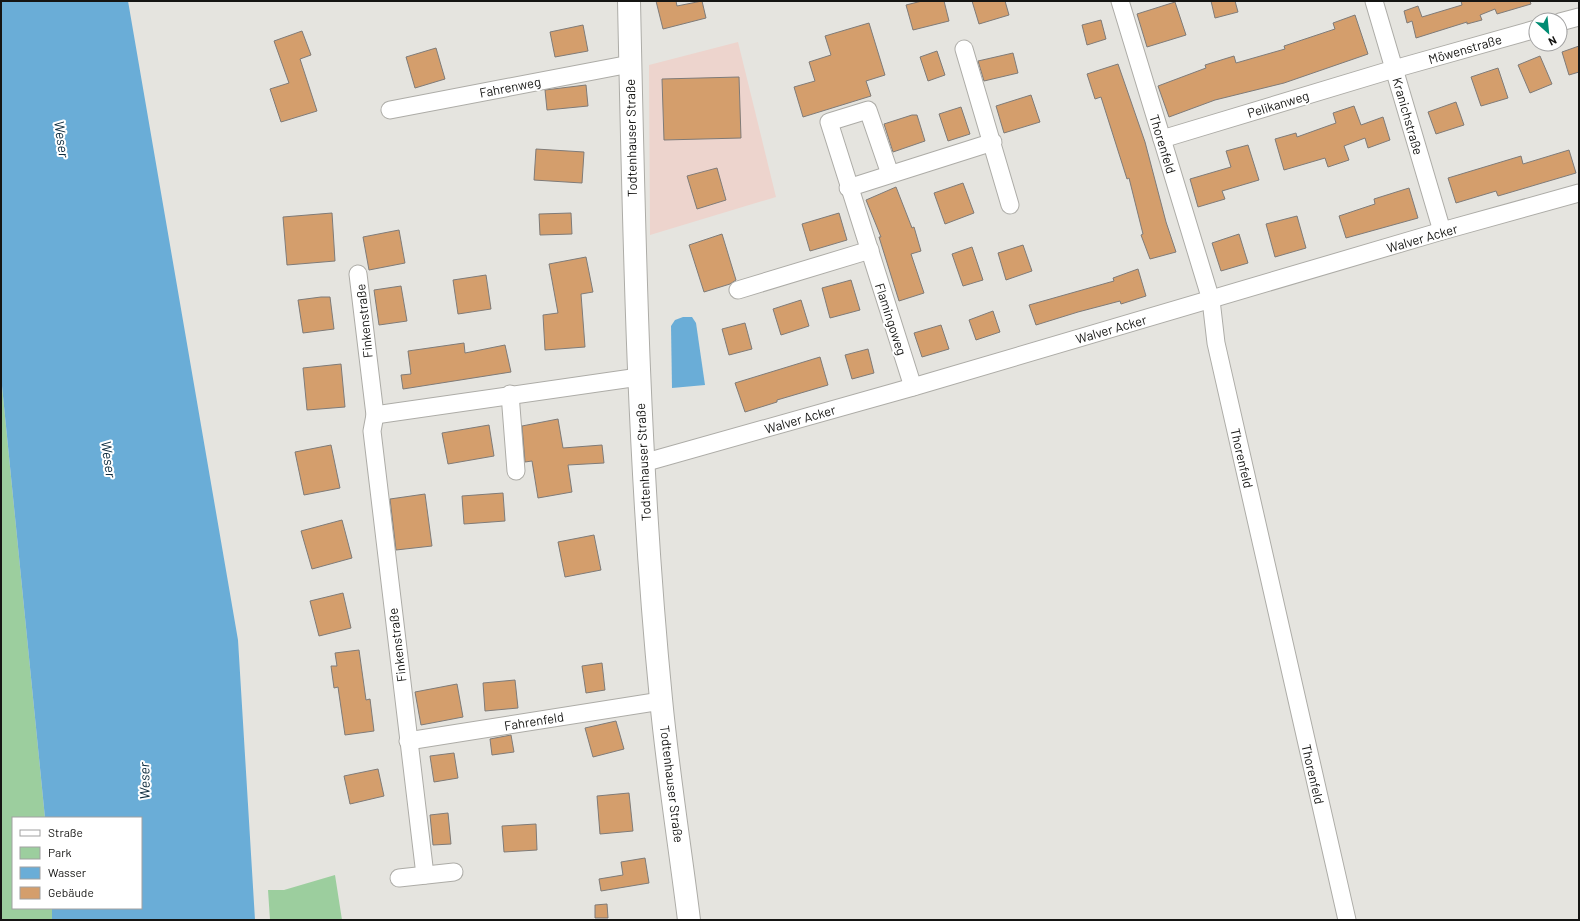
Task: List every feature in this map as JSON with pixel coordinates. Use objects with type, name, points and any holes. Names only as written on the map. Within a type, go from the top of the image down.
[{"type":"main road","name":"Todtenhauser Straße","points":[[629,1],[634,278],[643,463],[661,701],[689,920]]},
{"type":"street","name":"Thorenfeld","points":[[1120,1],[1210,300],[1216,343],[1347,920]]},
{"type":"street","name":"Kranichstraße","points":[[1374,1],[1442,231]]},
{"type":"street","points":[[1568,20],[1579,17]]},
{"type":"street","name":"Möwenstraße","points":[[1394,69],[1528,31]]},
{"type":"street","points":[[964,49],[1010,205]]},
{"type":"street","name":"Fahrenweg","points":[[390,110],[630,64]]},
{"type":"street","name":"Pelikanweg","points":[[1162,139],[1394,69]]},
{"type":"street","name":"Flamingoweg","points":[[890,174],[868,110],[829,122],[848,188],[870,250],[912,387]]},
{"type":"street","points":[[848,188],[992,142]]},
{"type":"street","name":"Walver Acker","points":[[643,463],[912,387],[1442,231],[1579,193]]},
{"type":"street","points":[[738,290],[870,250]]},
{"type":"street","name":"Finkenstraße","points":[[358,274],[375,415],[372,431],[408,741],[426,875]]},
{"type":"street","points":[[375,415],[510,394],[639,377]]},
{"type":"street","points":[[510,394],[516,471]]},
{"type":"street","name":"Fahrenfeld","points":[[408,741],[661,701]]},
{"type":"street","points":[[398,878],[454,872]]},
{"type":"shaded area","points":[[738,42],[776,197],[650,235],[649,65]]},
{"type":"green space","points":[[1,376],[45,817],[12,817],[12,909],[52,909],[52,920],[1,920]]},
{"type":"green space","points":[[335,875],[342,920],[270,920],[268,890],[284,890]]},
{"type":"water","name":"Weser","points":[[1,1],[128,1],[238,640],[255,920],[52,920],[52,909],[142,909],[142,817],[45,817],[1,376]]},
{"type":"water","points":[[683,317],[692,317],[696,323],[705,385],[672,388],[671,326],[675,320]]},
{"type":"building","points":[[656,1],[676,1],[677,6],[702,1],[706,18],[663,29]]},
{"type":"building","points":[[922,1],[944,1],[949,21],[913,30],[906,5]]},
{"type":"building","points":[[972,1],[1005,1],[1009,15],[979,24]]},
{"type":"building","points":[[1211,1],[1235,1],[1238,12],[1215,18]]},
{"type":"building","points":[[1461,1],[1530,1],[1531,4],[1497,14],[1495,9],[1480,15],[1482,20],[1467,24],[1467,22],[1416,38],[1412,21],[1407,23],[1404,11],[1418,6],[1422,17],[1462,5]]},
{"type":"building","points":[[1175,2],[1186,35],[1147,47],[1137,14]]},
{"type":"building","points":[[1355,15],[1368,54],[1284,83],[1215,100],[1169,117],[1158,86],[1206,68],[1205,65],[1234,56],[1236,63],[1285,49],[1284,46],[1335,29],[1333,23]]},
{"type":"building","points":[[1101,20],[1106,39],[1087,45],[1082,25]]},
{"type":"building","points":[[869,23],[885,75],[866,81],[871,96],[803,117],[794,87],[815,81],[809,62],[831,55],[825,36]]},
{"type":"building","points":[[583,25],[588,51],[555,57],[550,32]]},
{"type":"building","points":[[302,31],[311,55],[300,59],[317,111],[281,122],[270,89],[289,83],[274,41]]},
{"type":"building","points":[[1579,46],[1579,72],[1569,75],[1562,52],[1568,52],[1568,50]]},
{"type":"building","points":[[436,48],[445,79],[415,88],[406,57]]},
{"type":"building","points":[[937,51],[945,75],[928,81],[920,57]]},
{"type":"building","points":[[1013,53],[1018,73],[984,81],[978,61]]},
{"type":"building","points":[[1540,56],[1552,84],[1530,93],[1518,65]]},
{"type":"building","points":[[1118,64],[1145,142],[1166,222],[1176,252],[1150,259],[1141,235],[1143,234],[1129,178],[1127,179],[1101,97],[1095,99],[1087,74]]},
{"type":"building","points":[[1498,68],[1508,98],[1481,106],[1471,77]]},
{"type":"building","points":[[739,77],[741,138],[664,140],[662,79]]},
{"type":"building","points":[[586,85],[588,106],[547,110],[545,90]]},
{"type":"building","points":[[1031,95],[1040,122],[1004,133],[996,106]]},
{"type":"building","points":[[1456,102],[1464,125],[1436,134],[1428,112]]},
{"type":"building","points":[[1354,106],[1361,125],[1383,117],[1390,140],[1368,148],[1365,138],[1344,146],[1349,160],[1328,167],[1325,158],[1284,170],[1275,139],[1296,133],[1297,137],[1336,123],[1333,113]]},
{"type":"building","points":[[961,107],[970,134],[948,141],[939,114]]},
{"type":"building","points":[[912,115],[917,115],[925,141],[893,152],[884,124]]},
{"type":"building","points":[[1248,145],[1259,180],[1222,191],[1225,199],[1198,207],[1190,179],[1231,167],[1226,151]]},
{"type":"building","points":[[536,149],[584,152],[582,183],[534,180]]},
{"type":"building","points":[[1569,150],[1576,173],[1498,196],[1496,191],[1456,203],[1448,178],[1521,156],[1523,164]]},
{"type":"building","points":[[717,168],[726,200],[697,209],[687,176]]},
{"type":"building","points":[[963,183],[974,213],[945,224],[934,193]]},
{"type":"building","points":[[896,187],[912,228],[914,227],[921,251],[911,254],[924,293],[899,301],[879,237],[881,237],[866,200]]},
{"type":"building","points":[[1409,188],[1418,218],[1346,238],[1339,216],[1375,204],[1374,199]]},
{"type":"building","points":[[332,213],[335,261],[287,265],[283,217]]},
{"type":"building","points":[[571,213],[572,234],[540,235],[539,214]]},
{"type":"building","points":[[839,213],[847,240],[810,251],[802,224]]},
{"type":"building","points":[[1297,216],[1306,248],[1275,257],[1266,224]]},
{"type":"building","points":[[399,230],[405,263],[369,270],[363,237]]},
{"type":"building","points":[[722,234],[736,280],[730,284],[704,292],[689,245]]},
{"type":"building","points":[[1239,234],[1248,263],[1221,271],[1212,243]]},
{"type":"building","points":[[1023,245],[1032,271],[1006,280],[998,253]]},
{"type":"building","points":[[972,247],[983,280],[963,286],[952,254]]},
{"type":"building","points":[[586,257],[593,292],[581,294],[585,347],[545,350],[543,315],[558,313],[549,264]]},
{"type":"building","points":[[1138,269],[1146,296],[1121,304],[1120,301],[1078,312],[1036,325],[1029,305],[1114,281],[1113,278]]},
{"type":"building","points":[[486,275],[491,309],[458,314],[453,280]]},
{"type":"building","points":[[851,280],[860,310],[830,318],[822,288]]},
{"type":"building","points":[[401,286],[407,321],[379,325],[374,290]]},
{"type":"building","points":[[330,297],[334,329],[303,333],[298,300]]},
{"type":"building","points":[[801,300],[809,326],[781,335],[773,309]]},
{"type":"building","points":[[993,311],[1000,332],[976,340],[969,320]]},
{"type":"building","points":[[745,323],[752,349],[729,355],[722,329]]},
{"type":"building","points":[[941,325],[949,349],[922,357],[914,333]]},
{"type":"building","points":[[464,343],[465,353],[505,345],[511,372],[403,389],[401,375],[411,374],[408,351]]},
{"type":"building","points":[[868,349],[874,373],[852,379],[845,355]]},
{"type":"building","points":[[820,357],[828,385],[777,400],[777,402],[745,412],[735,383]]},
{"type":"building","points":[[341,364],[345,407],[307,410],[303,368]]},
{"type":"building","points":[[558,419],[563,448],[602,445],[604,463],[568,465],[572,492],[538,498],[532,461],[525,462],[522,426]]},
{"type":"building","points":[[489,425],[494,456],[448,464],[442,433]]},
{"type":"building","points":[[331,445],[340,488],[304,495],[295,452]]},
{"type":"building","points":[[503,493],[505,521],[464,524],[462,496]]},
{"type":"building","points":[[425,494],[432,546],[396,550],[390,499]]},
{"type":"building","points":[[342,520],[352,558],[312,569],[301,531]]},
{"type":"building","points":[[594,535],[601,570],[565,577],[558,542]]},
{"type":"building","points":[[343,593],[351,628],[319,636],[310,601]]},
{"type":"building","points":[[359,650],[366,700],[370,699],[374,731],[345,735],[338,687],[334,688],[331,666],[337,666],[335,653]]},
{"type":"building","points":[[602,663],[605,690],[586,693],[582,666]]},
{"type":"building","points":[[515,680],[518,708],[485,711],[483,683]]},
{"type":"building","points":[[457,684],[463,717],[421,725],[415,692]]},
{"type":"building","points":[[616,721],[624,749],[593,757],[585,728]]},
{"type":"building","points":[[511,735],[514,752],[492,755],[490,739]]},
{"type":"building","points":[[454,753],[458,778],[434,782],[430,756]]},
{"type":"building","points":[[378,769],[384,796],[350,804],[344,776]]},
{"type":"building","points":[[629,793],[633,831],[600,834],[597,796]]},
{"type":"building","points":[[448,813],[451,844],[433,845],[430,815]]},
{"type":"building","points":[[536,824],[537,850],[504,852],[502,826]]},
{"type":"building","points":[[645,858],[649,883],[601,891],[599,879],[623,875],[621,862]]},
{"type":"building","points":[[607,904],[608,918],[595,918],[595,905]]}]
